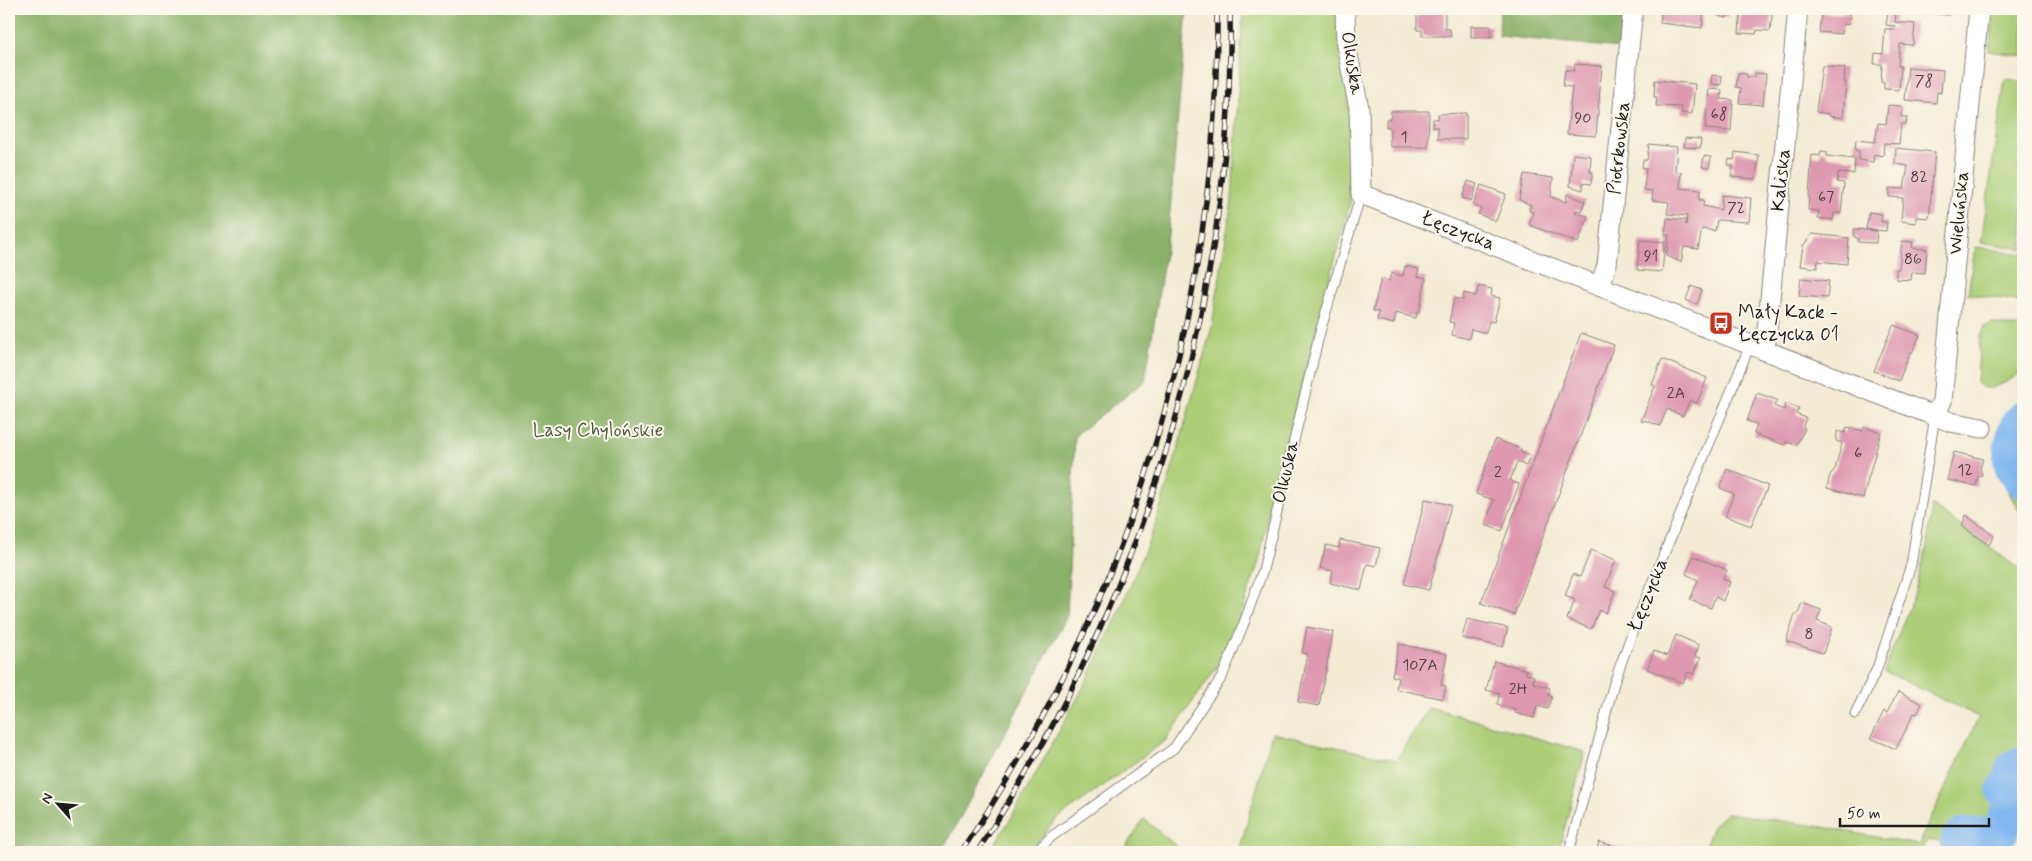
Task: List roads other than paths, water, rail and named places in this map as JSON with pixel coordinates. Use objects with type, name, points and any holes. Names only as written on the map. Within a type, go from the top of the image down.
[{"type":"street","name":"Olkuska","points":[[1345,9],[1346,45],[1359,108],[1361,194]]},
{"type":"street","name":"Piotrkowska","points":[[1600,286],[1607,265],[1634,9]]},
{"type":"street","name":"Kaliska","points":[[1757,348],[1798,9]]},
{"type":"street","name":"Wieluńska","points":[[1935,416],[1942,401],[1979,9]]},
{"type":"street","name":"Łęczycka","points":[[1361,194],[1935,416],[1982,428]]},
{"type":"lane","name":"Olkuska","points":[[1036,852],[1051,837],[1174,748],[1222,677],[1263,570],[1320,332],[1361,194]]},
{"type":"lane","name":"Łęczycka","points":[[1570,852],[1614,683],[1636,622],[1757,348]]},
{"type":"lane","points":[[1855,714],[1877,669],[1911,565],[1935,416]]},
{"type":"waterway","points":[[2023,419],[2015,435],[2011,457],[2013,468],[2023,481]]},
{"type":"waterway","points":[[1961,852],[1958,847],[1959,839],[1964,835],[1991,836],[2001,832],[2006,816],[2016,807],[2014,799],[2004,790],[2015,776],[2013,768],[2023,764]]},
{"type":"railway","points":[[961,852],[1021,756],[1073,657],[1117,555],[1154,450],[1182,343],[1202,234],[1214,122],[1217,9]]},
{"type":"railway","points":[[977,852],[1032,762],[1081,669],[1116,591],[1146,512],[1172,430],[1194,347],[1210,263],[1222,179],[1229,94],[1230,9]]},
{"type":"place","name":"Mały Kack - Łęczycka 01","points":[[1721,323]]},
{"type":"park label","name":"Lasy Chylońskie","points":[[598,430]]}]
